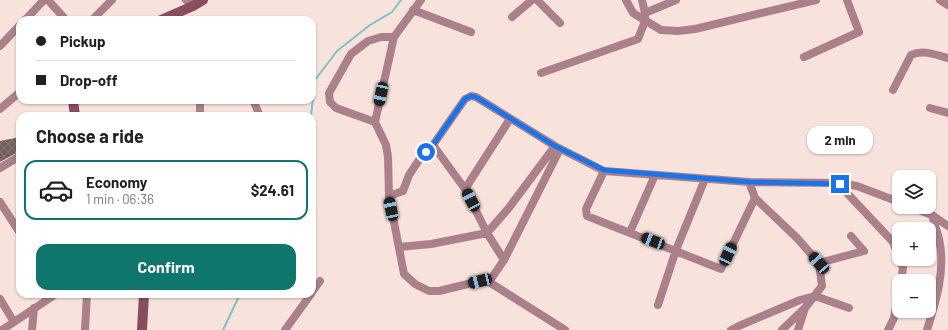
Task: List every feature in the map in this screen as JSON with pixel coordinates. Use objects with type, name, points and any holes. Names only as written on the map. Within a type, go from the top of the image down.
[{"type":"main road","points":[[169,16],[190,3],[203,0]]},
{"type":"main road","points":[[142,330],[144,298]]},
{"type":"street","points":[[29,16],[44,0]]},
{"type":"street","points":[[48,0],[62,16]]},
{"type":"street","points":[[96,16],[112,0]]},
{"type":"street","points":[[421,0],[394,37],[375,122],[386,145],[388,157],[389,196],[404,274],[415,284],[429,290],[439,290],[480,281],[489,282],[565,330]]},
{"type":"street","points":[[512,17],[532,0]]},
{"type":"street","points":[[537,0],[560,23]]},
{"type":"street","points":[[626,0],[633,13],[645,17],[661,30],[678,31],[694,29],[816,0]]},
{"type":"street","points":[[541,73],[638,39],[645,17],[642,0]]},
{"type":"street","points":[[645,17],[676,0]]},
{"type":"street","points":[[804,57],[859,32],[847,0]]},
{"type":"street","points":[[940,0],[948,5]]},
{"type":"street","points":[[413,10],[471,32]]},
{"type":"street","points":[[0,46],[16,29]]},
{"type":"street","points":[[375,122],[336,108],[330,102],[329,93],[351,54],[368,41],[381,37],[394,37]]},
{"type":"street","points":[[893,90],[911,56],[917,52],[948,58]]},
{"type":"street","points":[[0,109],[16,95]]},
{"type":"street","points":[[389,196],[403,191],[409,175],[419,160],[433,145],[468,97],[476,97],[558,148],[604,170],[749,182],[840,184],[857,186],[892,199]]},
{"type":"street","points":[[930,108],[948,113]]},
{"type":"street","points":[[465,189],[510,119]]},
{"type":"street","points":[[433,145],[465,189],[487,233],[504,260]]},
{"type":"street","points":[[399,247],[431,244],[487,233],[558,148]]},
{"type":"street","points":[[489,282],[504,260],[558,148]]},
{"type":"street","points":[[0,168],[16,158]]},
{"type":"street","points":[[604,170],[586,209],[587,216],[722,268],[755,198]]},
{"type":"street","points":[[630,232],[655,175]]},
{"type":"street","points":[[658,305],[676,250],[705,179]]},
{"type":"street","points":[[749,182],[755,198],[797,238],[819,263],[822,286],[805,308],[782,330]]},
{"type":"street","points":[[840,184],[892,241]]},
{"type":"street","points":[[0,202],[16,227]]},
{"type":"street","points":[[932,215],[948,226]]},
{"type":"street","points":[[927,330],[939,287],[941,262],[940,240],[932,215]]},
{"type":"street","points":[[819,263],[864,251],[851,236]]},
{"type":"street","points":[[316,286],[320,280]]},
{"type":"street","points":[[732,330],[743,327],[800,300],[815,296],[849,308]]},
{"type":"street","points":[[2,330],[50,298]]},
{"type":"street","points":[[85,330],[87,298]]},
{"type":"street","points":[[284,330],[307,298]]},
{"type":"street","points":[[0,299],[14,322]]},
{"type":"street","points":[[32,330],[34,308]]},
{"type":"street","points":[[798,330],[805,308]]},
{"type":"street","points":[[888,330],[894,318]]},
{"type":"building","points":[[16,138],[16,153],[0,162],[0,141]]},
{"type":"waterway","points":[[316,79],[337,51],[370,25],[392,12],[401,0]]},
{"type":"waterway","points":[[311,112],[312,104]]},
{"type":"waterway","points":[[223,330],[238,298]]},
{"type":"route","points":[[426,152],[433,145],[465,99],[471,96],[476,97],[555,146],[604,170],[749,182],[810,182],[840,184]]}]
